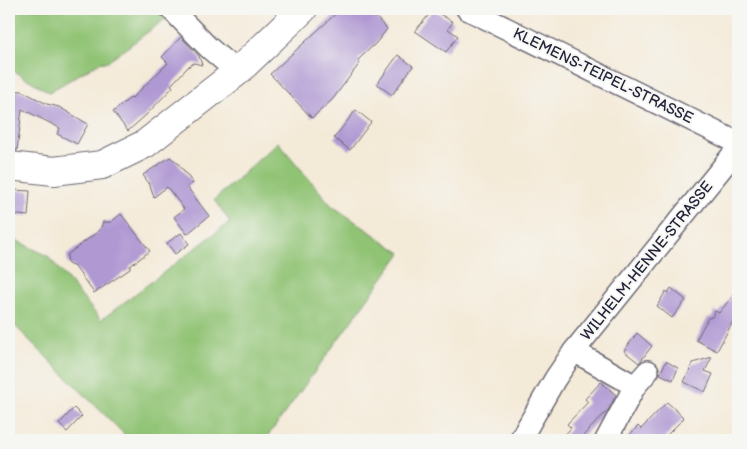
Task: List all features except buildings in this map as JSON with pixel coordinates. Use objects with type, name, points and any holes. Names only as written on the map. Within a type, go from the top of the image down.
[{"type":"main road","points":[[9,166],[54,171],[102,165],[145,144],[237,72],[303,9]]},
{"type":"street","points":[[171,9],[208,47],[237,72]]},
{"type":"street","name":"KLEMENS-TEIPEL-STRASSE","points":[[467,9],[738,143]]},
{"type":"street","name":"WILHELM-HENNE-STRASSE","points":[[520,440],[555,379],[574,351],[738,148]]},
{"type":"street","name":"WILHELM-HENNE-STRASSE","points":[[574,351],[641,379],[606,440]]},
{"type":"green space","points":[[9,9],[161,9],[168,17],[109,61],[99,63],[49,92],[9,68]]},
{"type":"green space","points":[[278,142],[331,205],[401,253],[265,440],[130,440],[9,320],[9,237],[48,256],[101,320],[230,222],[214,200]]}]
